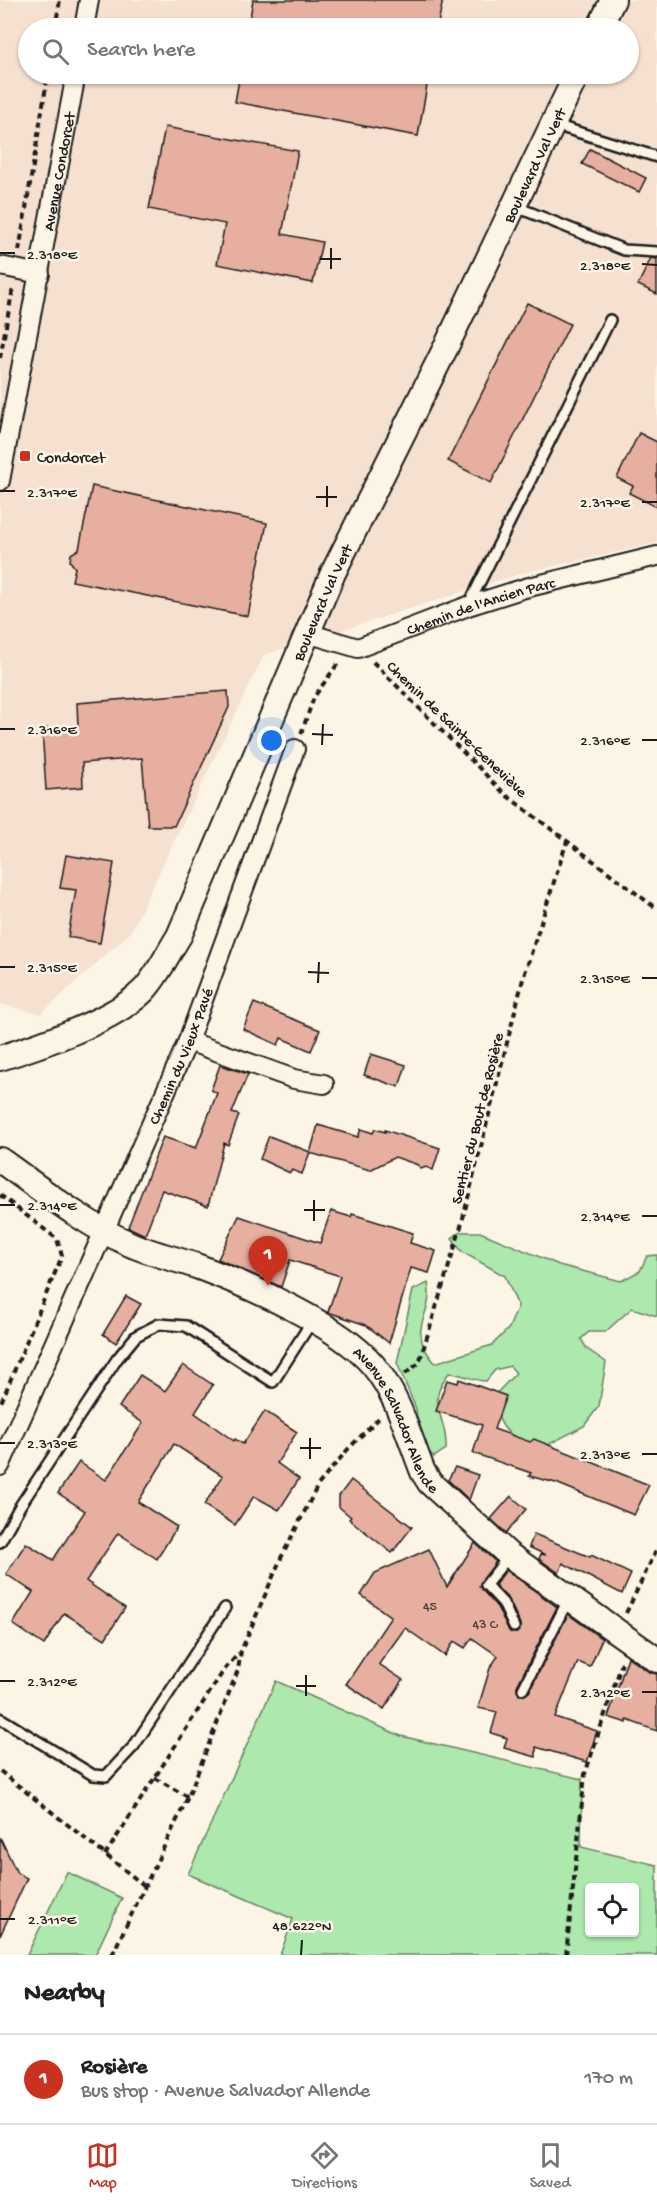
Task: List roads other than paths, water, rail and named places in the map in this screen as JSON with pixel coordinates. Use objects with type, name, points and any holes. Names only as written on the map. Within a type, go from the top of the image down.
[{"type":"street","points":[[86,18],[89,0]]},
{"type":"street","points":[[604,18],[612,0]]},
{"type":"street","name":"Avenue Condorcet","points":[[0,481],[74,84]]},
{"type":"street","name":"Boulevard Val Vert","points":[[0,1058],[36,1048],[110,1014],[143,991],[179,936],[333,573],[572,84]]},
{"type":"street","points":[[8,267],[40,274]]},
{"type":"street","name":"Chemin de l'Ancien Parc","points":[[307,633],[358,648],[468,606],[587,571],[657,556]]},
{"type":"street","name":"Chemin du Vieux Pavé","points":[[0,1466],[188,1041],[295,749]]},
{"type":"street","points":[[188,1041],[294,1079],[324,1084]]},
{"type":"street","name":"Avenue Salvador Allende","points":[[0,1161],[103,1231],[134,1246],[200,1267],[282,1304],[355,1347],[373,1365],[392,1397],[423,1472],[430,1483],[509,1555],[657,1660]]},
{"type":"lane","points":[[553,124],[657,157]]},
{"type":"lane","points":[[514,206],[624,250],[657,252]]},
{"type":"lane","points":[[468,606],[610,320]]},
{"type":"lane","points":[[0,1542],[20,1506],[117,1359],[136,1336],[159,1324],[186,1326],[273,1382],[312,1321]]},
{"type":"lane","points":[[509,1555],[486,1585],[503,1603],[514,1627]]},
{"type":"lane","points":[[523,1689],[569,1599]]},
{"type":"lane","points":[[0,1718],[93,1775],[106,1776],[134,1746],[225,1608]]},
{"type":"place","name":"Condorcet","points":[[25,456]]},
{"type":"place","name":"Rosière","points":[[268,1286]]}]
